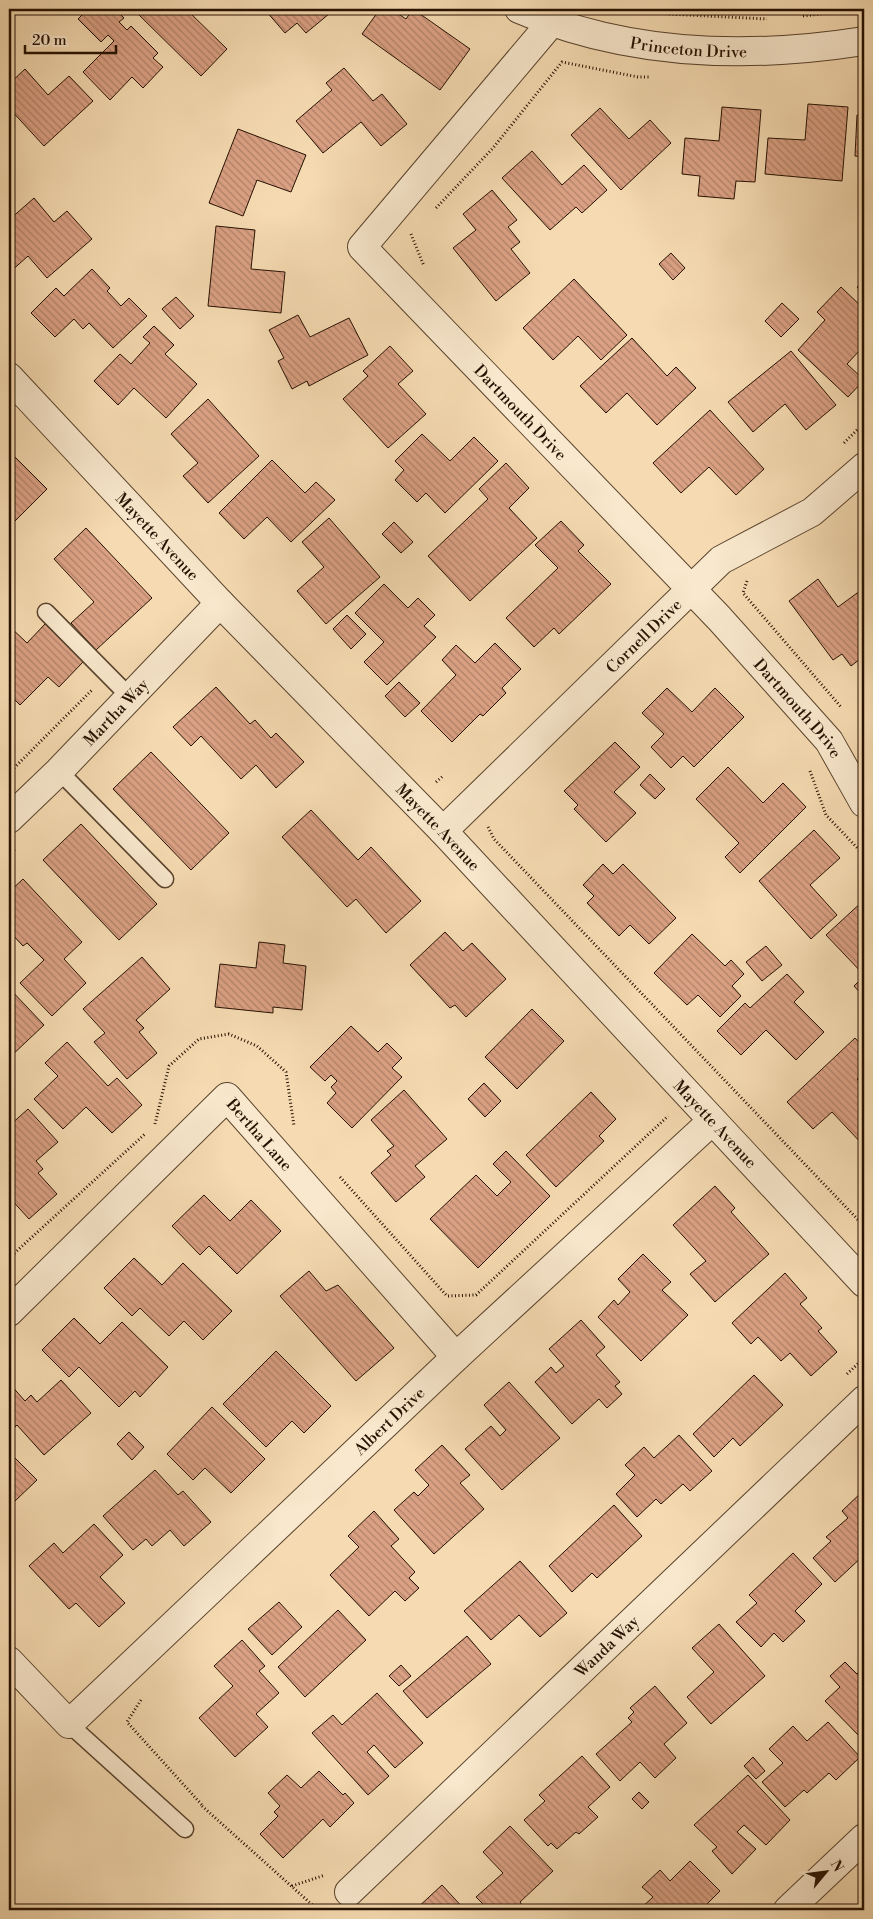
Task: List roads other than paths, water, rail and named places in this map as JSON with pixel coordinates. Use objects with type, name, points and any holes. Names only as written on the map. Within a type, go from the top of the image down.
[{"type":"street","name":"Princeton Drive","points":[[519,9],[551,23],[602,37],[690,50],[788,50],[835,46],[864,41]]},
{"type":"street","name":"Dartmouth Drive","points":[[551,23],[362,247],[669,564],[830,740],[864,803]]},
{"type":"street","name":"Mayette Avenue","points":[[9,377],[220,603],[443,831],[864,1283]]},
{"type":"street","name":"Cornell Drive","points":[[443,831],[664,614],[692,591],[721,560],[812,512],[864,467]]},
{"type":"street","name":"Martha Way","points":[[9,819],[59,771],[220,603]]},
{"type":"street","name":"Bertha Lane","points":[[9,1312],[227,1097],[456,1357]]},
{"type":"street","name":"Albert Drive","points":[[69,1724],[456,1357],[712,1121]]},
{"type":"street","name":"Wanda Way","points":[[349,1892],[864,1400]]},
{"type":"street","points":[[9,1661],[69,1724]]},
{"type":"street","points":[[788,1910],[864,1838]]},
{"type":"lane","points":[[46,612],[129,696]]},
{"type":"lane","points":[[59,771],[164,879]]},
{"type":"lane","points":[[69,1724],[185,1829]]}]
